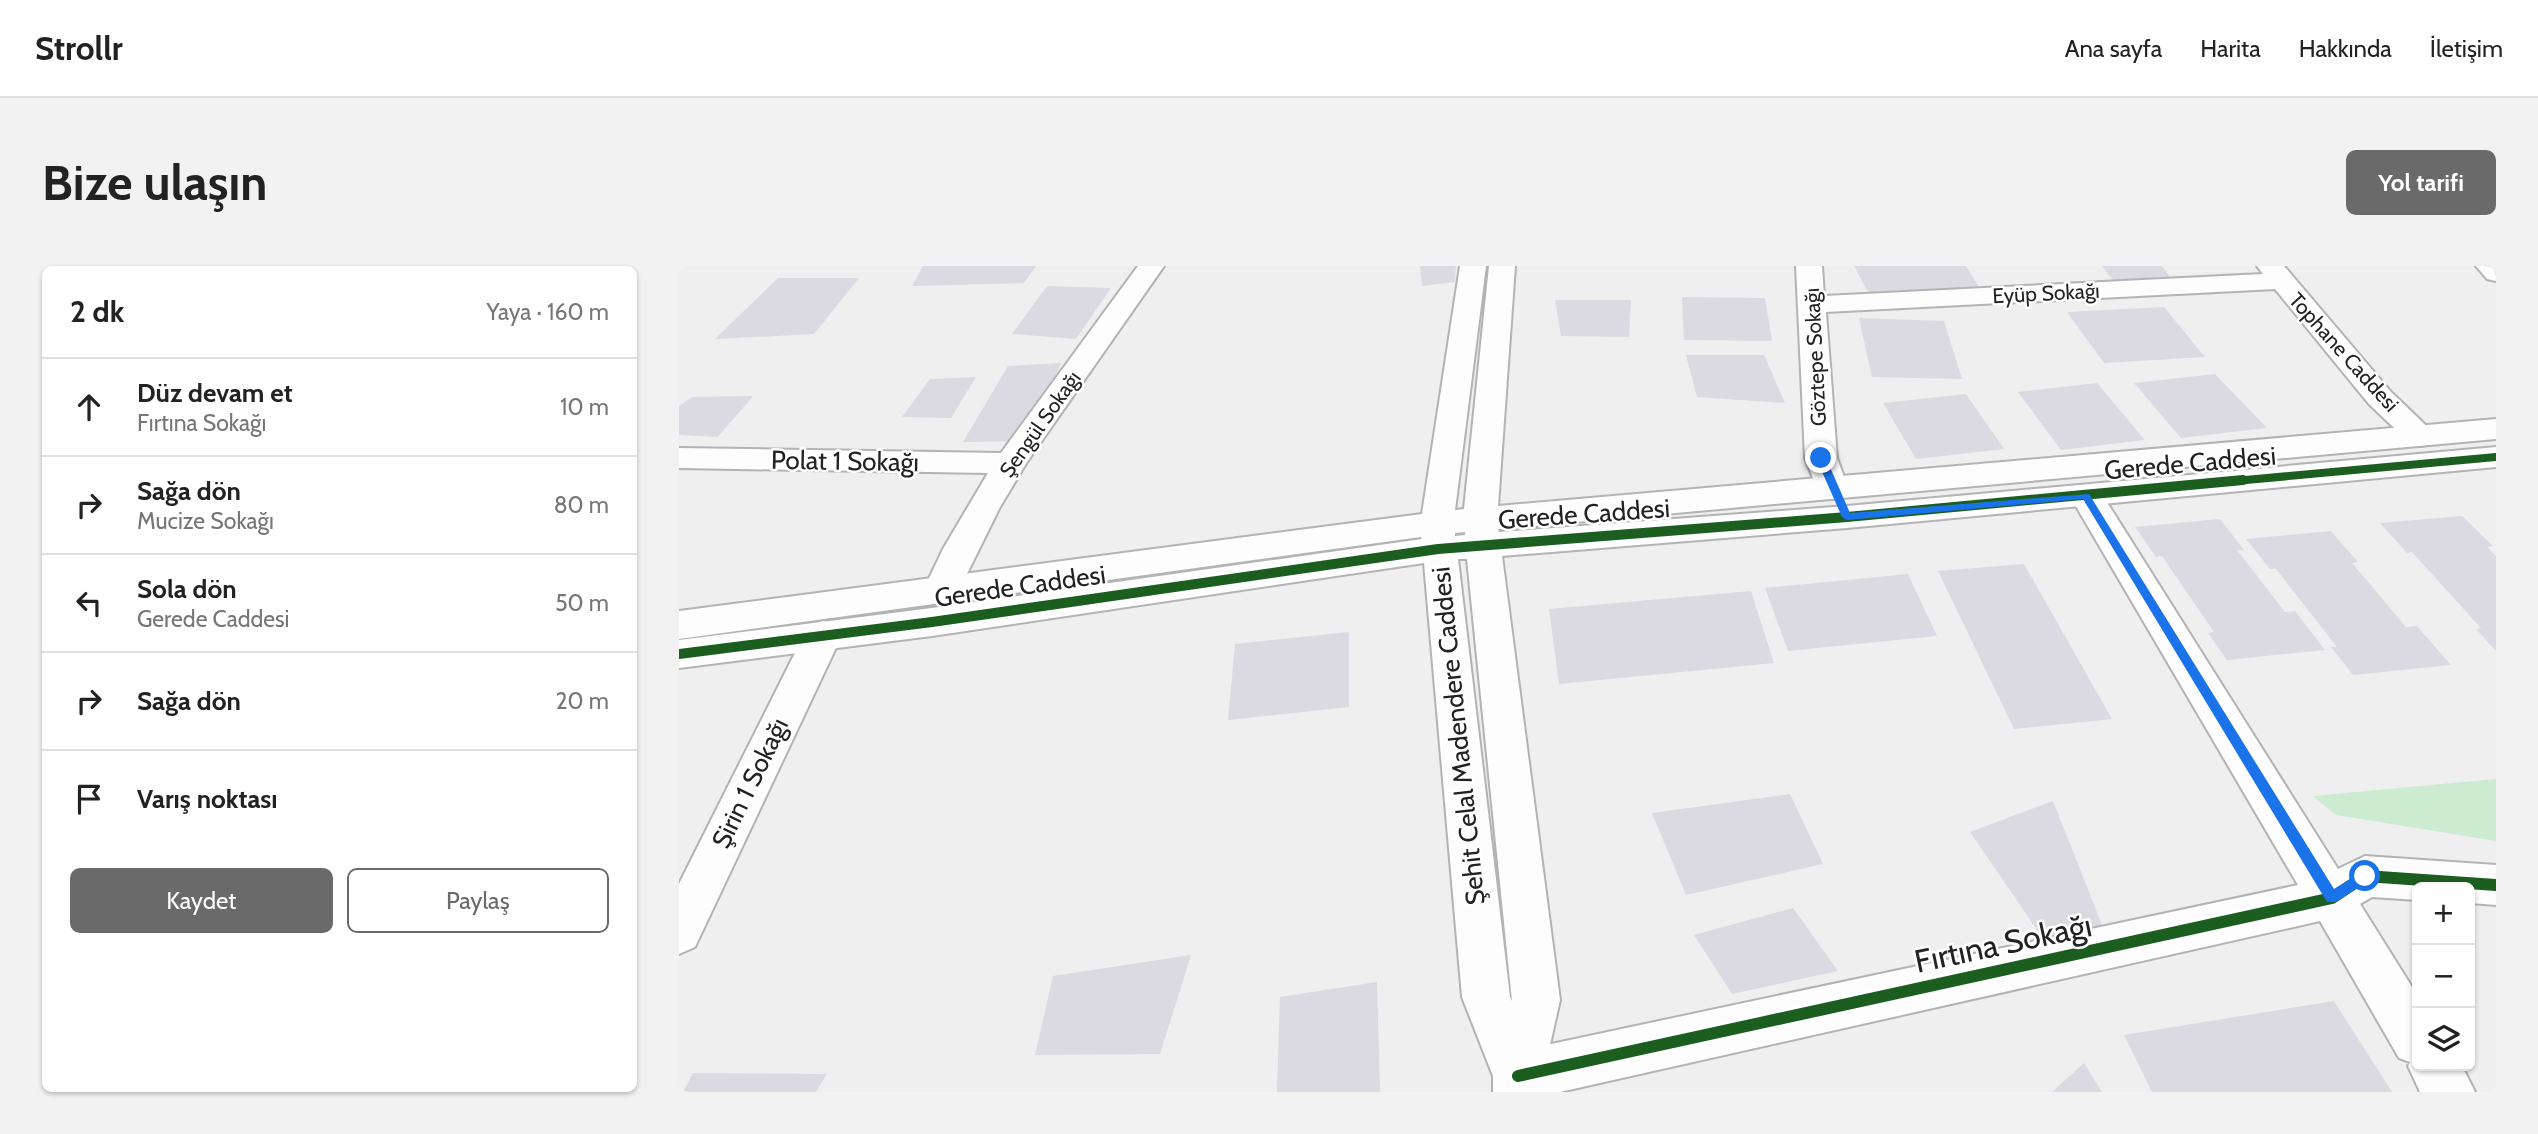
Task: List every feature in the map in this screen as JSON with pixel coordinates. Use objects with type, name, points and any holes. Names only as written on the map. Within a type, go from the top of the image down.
[{"type":"street","name":"Şengül Sokağı","points":[[936,606],[959,546],[1011,463],[1151,266]]},
{"type":"street","name":"Şehit Celal Madendere Caddesi","points":[[1473,266],[1437,536],[1486,998],[1518,1084]]},
{"type":"street","name":"Şehit Celal Madendere Caddesi","points":[[1502,266],[1481,532],[1536,1000],[1518,1084]]},
{"type":"street","name":"Göztepe Sokağı","points":[[1809,266],[1821,458],[1839,503]]},
{"type":"street","points":[[2489,266],[2496,273]]},
{"type":"street","name":"Eyüp Sokağı","points":[[1812,306],[2275,274]]},
{"type":"street","name":"Tophane Caddesi","points":[[2275,274],[2380,398],[2448,461]]},
{"type":"street","name":"Gerede Caddesi","points":[[679,625],[936,606],[1437,536],[1839,503],[2496,429]]},
{"type":"street","name":"Gerede Caddesi","points":[[1839,503],[2086,496],[2496,457]]},
{"type":"street","name":"Polat 1 Sokağı","points":[[679,458],[1011,463]]},
{"type":"street","points":[[2086,496],[2412,1032]]},
{"type":"street","name":"Gerede Caddesi","points":[[679,654],[823,635],[936,606]]},
{"type":"street","name":"Şirin 1 Sokağı","points":[[679,932],[823,635]]},
{"type":"street","name":"Fırtına Sokağı","points":[[1518,1084],[2332,898],[2365,876],[2496,885]]},
{"type":"street","points":[[2436,1071],[2449,1092]]},
{"type":"green space","points":[[2496,779],[2496,841],[2336,815],[2313,796]]},
{"type":"building","points":[[923,266],[1036,266],[1024,283],[912,286]]},
{"type":"building","points":[[1420,266],[1456,266],[1455,282],[1422,286]]},
{"type":"building","points":[[1854,266],[1966,266],[1979,287],[1868,292]]},
{"type":"building","points":[[2102,266],[2162,266],[2170,277],[2113,280]]},
{"type":"building","points":[[778,278],[859,278],[814,334],[715,339]]},
{"type":"building","points":[[1047,286],[1111,288],[1076,339],[1012,334]]},
{"type":"building","points":[[1682,297],[1765,298],[1772,341],[1684,340]]},
{"type":"building","points":[[1555,300],[1631,300],[1629,337],[1561,336]]},
{"type":"building","points":[[2164,307],[2205,357],[2104,363],[2067,312]]},
{"type":"building","points":[[1859,318],[1944,321],[1962,379],[1872,377]]},
{"type":"building","points":[[1686,355],[1764,355],[1785,403],[1697,397]]},
{"type":"building","points":[[1061,363],[1027,441],[963,442],[1008,366]]},
{"type":"building","points":[[2215,374],[2267,428],[2181,438],[2134,383]]},
{"type":"building","points":[[976,377],[951,418],[902,417],[930,379]]},
{"type":"building","points":[[2097,383],[2145,440],[2061,450],[2018,392]]},
{"type":"building","points":[[1966,394],[2004,449],[1916,459],[1883,403]]},
{"type":"building","points":[[753,396],[718,437],[679,435],[679,406],[692,397]]},
{"type":"building","points":[[2462,516],[2493,546],[2487,547],[2496,556],[2496,651],[2476,629],[2481,628],[2412,552],[2407,553],[2380,523]]},
{"type":"building","points":[[2220,519],[2244,550],[2237,550],[2285,612],[2295,611],[2325,650],[2227,660],[2208,633],[2214,632],[2162,556],[2156,557],[2135,527]]},
{"type":"building","points":[[2331,531],[2358,562],[2352,563],[2406,627],[2417,626],[2451,665],[2353,675],[2331,647],[2337,647],[2276,569],[2270,569],[2246,539]]},
{"type":"building","points":[[2024,564],[2112,719],[2014,729],[1938,571]]},
{"type":"building","points":[[1908,574],[1937,636],[1788,651],[1765,588]]},
{"type":"building","points":[[1751,591],[1774,663],[1559,684],[1549,609]]},
{"type":"building","points":[[1349,632],[1349,707],[1228,720],[1235,644]]},
{"type":"building","points":[[1790,794],[1823,864],[1686,895],[1652,813]]},
{"type":"building","points":[[2053,801],[2102,925],[2046,943],[1970,832]]},
{"type":"building","points":[[1793,908],[1838,971],[1732,994],[1694,935]]},
{"type":"building","points":[[1191,955],[1160,1054],[1035,1055],[1053,976]]},
{"type":"building","points":[[1377,982],[1380,1092],[1277,1092],[1280,997]]},
{"type":"building","points":[[2334,1001],[2392,1092],[2152,1092],[2124,1035]]},
{"type":"building","points":[[2084,1063],[2102,1092],[2052,1092]]},
{"type":"building","points":[[693,1073],[827,1074],[816,1092],[683,1092]]},
{"type":"cycle path","points":[[679,654],[932,622],[1438,549],[1847,517],[2496,457]]},
{"type":"cycle path","points":[[1518,1076],[2332,898],[2365,876],[2496,885]]},
{"type":"route","points":[[1821,458],[1847,517],[2086,496],[2332,898],[2365,876]]}]
